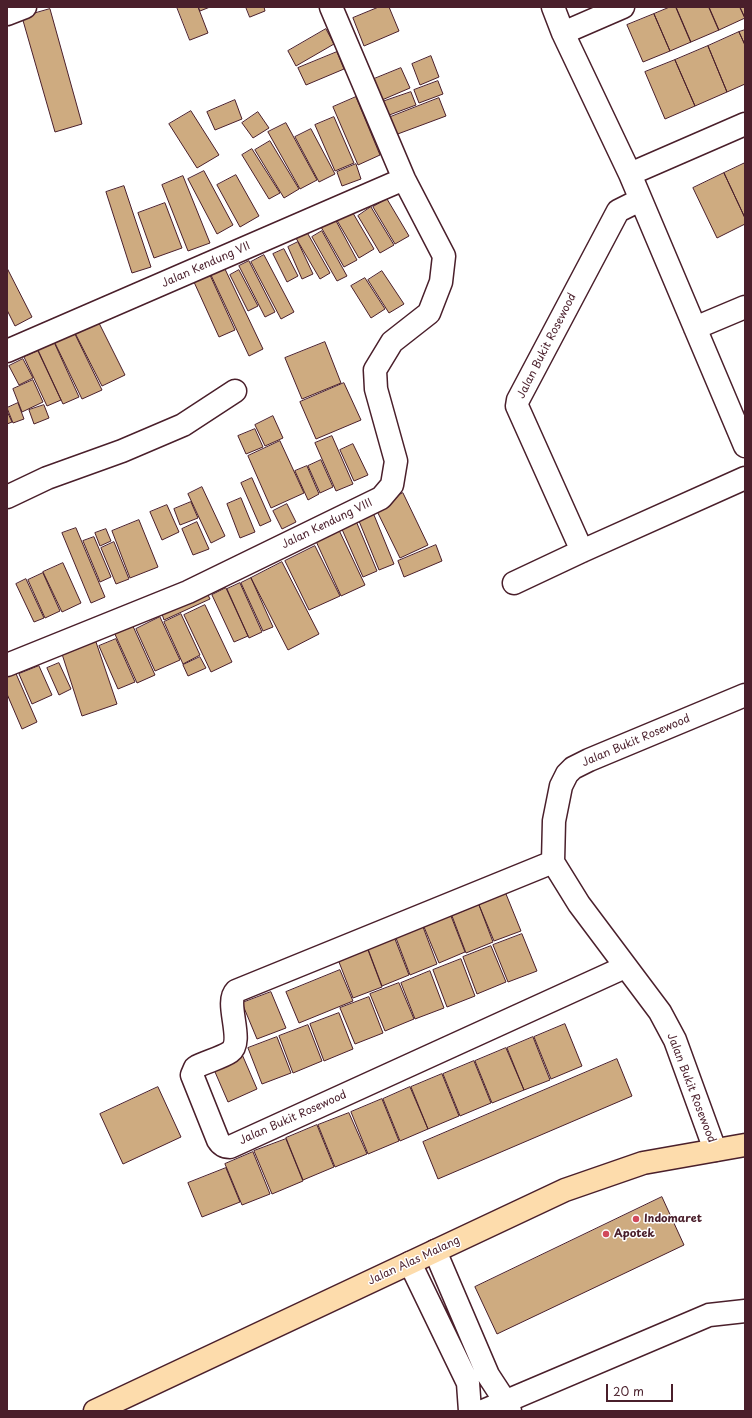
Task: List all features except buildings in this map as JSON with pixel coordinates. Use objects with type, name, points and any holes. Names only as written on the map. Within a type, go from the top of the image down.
[{"type":"main road","name":"Jalan Alas Malang","points":[[95,1411],[565,1190],[643,1163],[745,1145]]},
{"type":"street","points":[[7,14],[25,7]]},
{"type":"street","name":"Jalan Kendung VIII","points":[[7,665],[188,592],[381,498],[392,485],[396,461],[376,389],[375,370],[392,342],[429,313],[441,282],[444,256],[404,178],[331,7]]},
{"type":"street","points":[[553,7],[563,33],[630,174],[745,446]]},
{"type":"street","points":[[563,33],[623,7]]},
{"type":"street","points":[[630,174],[745,124]]},
{"type":"street","name":"Jalan Kendung VII","points":[[7,351],[404,178]]},
{"type":"street","name":"Jalan Bukit Rosewood","points":[[582,551],[517,406],[518,400],[618,211],[640,200]]},
{"type":"street","points":[[695,328],[745,307]]},
{"type":"street","points":[[7,497],[47,478],[122,451],[183,425],[235,391]]},
{"type":"street","points":[[514,583],[745,478]]},
{"type":"street","name":"Jalan Bukit Rosewood","points":[[715,1150],[675,1040],[660,1012],[579,904],[553,862],[554,821],[561,786],[567,774],[573,768],[745,695]]},
{"type":"street","name":"Jalan Bukit Rosewood","points":[[553,862],[236,992],[233,997],[234,1047],[230,1052],[198,1066],[195,1068],[192,1075],[218,1140],[225,1147],[230,1146],[625,967]]},
{"type":"street","points":[[435,1251],[488,1375],[508,1406]]},
{"type":"street","points":[[410,1263],[468,1383],[470,1411]]},
{"type":"street","points":[[483,1411],[508,1406],[709,1315],[745,1311]]},
{"type":"place","name":"Indomaret","points":[[636,1219]]},
{"type":"place","name":"Apotek","points":[[606,1234]]}]
